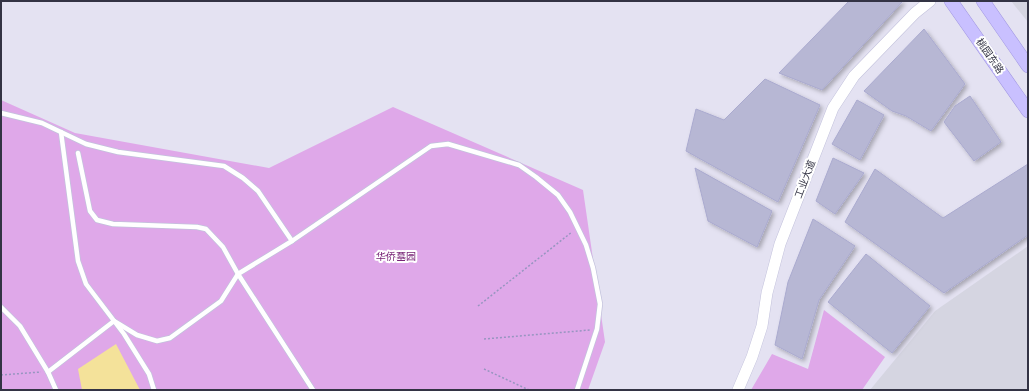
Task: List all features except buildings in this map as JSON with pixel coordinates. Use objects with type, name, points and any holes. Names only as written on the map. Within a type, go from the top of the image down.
[{"type":"main road","name":"桃园东路","points":[[951,1],[1028,111]]},
{"type":"main road","points":[[983,1],[1028,66]]},
{"type":"street","name":"工业大道","points":[[738,390],[752,357],[762,326],[767,293],[780,244],[833,108],[854,76],[915,13],[930,1]]},
{"type":"lane","points":[[1,113],[42,123],[86,144],[118,152],[224,166],[243,178],[258,191],[292,241]]},
{"type":"lane","points":[[61,132],[78,261],[86,284],[124,334],[149,374],[154,390]]},
{"type":"lane","points":[[114,321],[138,335],[157,341],[170,338],[221,301],[238,274],[292,241],[431,146],[448,144],[519,166],[536,176],[558,195],[570,212],[586,245],[599,293],[600,304],[598,329],[577,390]]},
{"type":"lane","points":[[78,153],[90,210],[97,220],[113,224],[197,226],[206,230],[223,247],[238,274],[313,390]]},
{"type":"lane","points":[[1,307],[20,326],[48,372],[56,390]]},
{"type":"lane","points":[[48,372],[114,321]]},
{"type":"path","points":[[478,306],[578,228]]},
{"type":"path","points":[[484,339],[598,329]]},
{"type":"path","points":[[484,369],[529,390]]},
{"type":"path","points":[[1,375],[48,372]]},
{"type":"shaded area","points":[[1011,1],[1028,1],[1028,22]]},
{"type":"shaded area","points":[[1028,246],[1028,390],[870,390],[935,311]]},
{"type":"shaded area","points":[[116,344],[140,390],[82,390],[78,369]]},
{"type":"green space","name":"华侨墓园","points":[[1,100],[75,133],[269,168],[393,107],[583,190],[605,342],[588,390],[1,390]]},
{"type":"green space","points":[[824,310],[885,357],[862,390],[751,390],[772,354],[808,369]]}]
